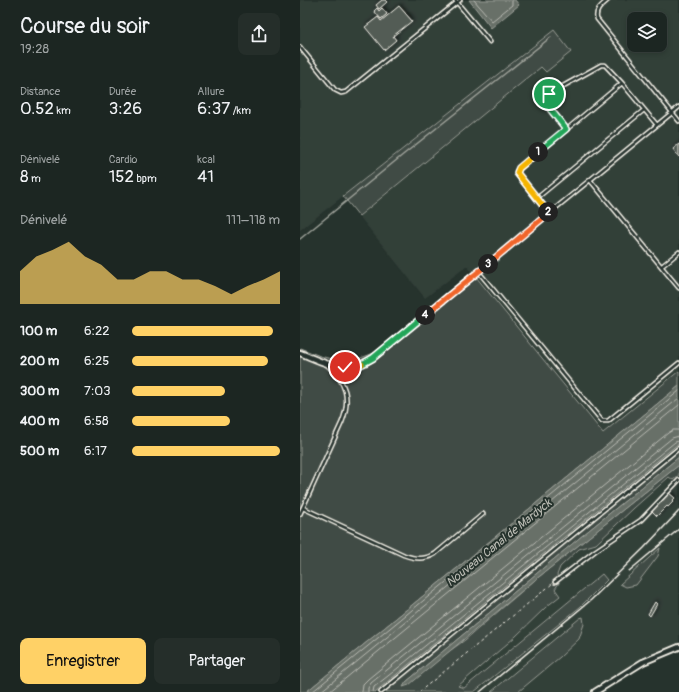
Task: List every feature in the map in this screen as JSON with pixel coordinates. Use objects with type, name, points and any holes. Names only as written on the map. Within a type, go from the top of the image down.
[{"type":"street","points":[[300,353],[325,363],[348,368],[368,361],[476,273]]},
{"type":"street","points":[[595,692],[639,664],[679,646]]},
{"type":"lane","points":[[300,47],[335,90],[341,93],[346,92],[456,1],[460,0]]},
{"type":"lane","points":[[608,0],[597,10],[597,19],[679,122]]},
{"type":"lane","points":[[456,1],[490,42]]},
{"type":"lane","points":[[566,129],[547,105],[545,97],[601,65],[609,67],[657,125]]},
{"type":"lane","points":[[549,213],[518,175],[517,171],[622,83]]},
{"type":"lane","points":[[679,107],[476,273],[602,421],[608,421],[679,363]]},
{"type":"lane","points":[[537,198],[644,110]]},
{"type":"lane","points":[[590,180],[679,288]]},
{"type":"lane","points":[[662,266],[679,252]]},
{"type":"lane","points":[[300,514],[347,408],[346,395],[342,382],[337,374],[325,363]]},
{"type":"lane","points":[[381,692],[679,448]]},
{"type":"lane","points":[[555,582],[595,551],[641,520],[679,480]]},
{"type":"lane","points":[[303,508],[404,555],[418,559],[435,554],[484,514]]},
{"type":"path","points":[[419,692],[555,582]]},
{"type":"shaded area","points":[[300,0],[679,0],[679,371],[604,433],[467,266],[425,298],[359,216],[541,66],[546,72],[553,31],[300,230]]},
{"type":"shaded area","points":[[554,30],[571,52],[546,72],[541,67],[359,216],[343,196]]},
{"type":"shaded area","points":[[472,272],[603,433],[679,371],[679,386],[306,692],[300,692],[300,348],[320,356],[347,363],[374,353]]},
{"type":"shaded area","points":[[679,443],[679,457],[406,682],[465,640],[535,580],[679,465],[679,475],[673,480],[669,477],[596,544],[579,549],[560,567],[557,575],[559,583],[555,589],[560,596],[458,686],[464,688],[602,574],[607,580],[580,607],[474,692],[375,692]]},
{"type":"shaded area","points":[[679,475],[679,643],[632,665],[591,692],[474,692],[580,607],[607,581],[602,574],[463,688],[458,686],[560,596],[554,589],[560,567],[579,549],[596,544],[670,477],[673,480]]},
{"type":"shaded area","points":[[660,548],[658,556],[636,585],[626,587],[620,584]]},
{"type":"shaded area","points":[[583,617],[584,624],[579,639],[518,692],[491,692],[580,618]]},
{"type":"water","points":[[469,0],[515,0],[519,5],[491,28]]},
{"type":"water","name":"Nouveau Canal de Mardyck","points":[[679,386],[679,443],[375,692],[306,692]]},
{"type":"water","points":[[679,457],[679,465],[535,580],[409,685],[403,687],[406,682]]},
{"type":"building","points":[[382,0],[387,2],[379,9],[376,5]]},
{"type":"building","points":[[399,6],[412,21],[393,36],[396,40],[384,50],[365,27],[378,17],[381,21]]},
{"type":"building","points":[[377,8],[379,11],[382,8],[387,14],[381,19],[374,11]]},
{"type":"building","points":[[679,144],[679,157],[673,149]]},
{"type":"building","points":[[669,493],[675,498],[672,501],[673,502],[657,516],[652,511]]},
{"type":"building","points":[[655,602],[657,604],[650,616],[648,614]]},
{"type":"waterway","points":[[300,239],[551,37]]},
{"type":"railway","points":[[480,692],[591,600],[679,511]]},
{"type":"railway","points":[[629,571],[679,529]]},
{"type":"route","points":[[345,367],[348,368],[356,366],[373,358],[549,213],[518,175],[517,171],[566,129],[545,101],[545,97],[549,94]]}]
